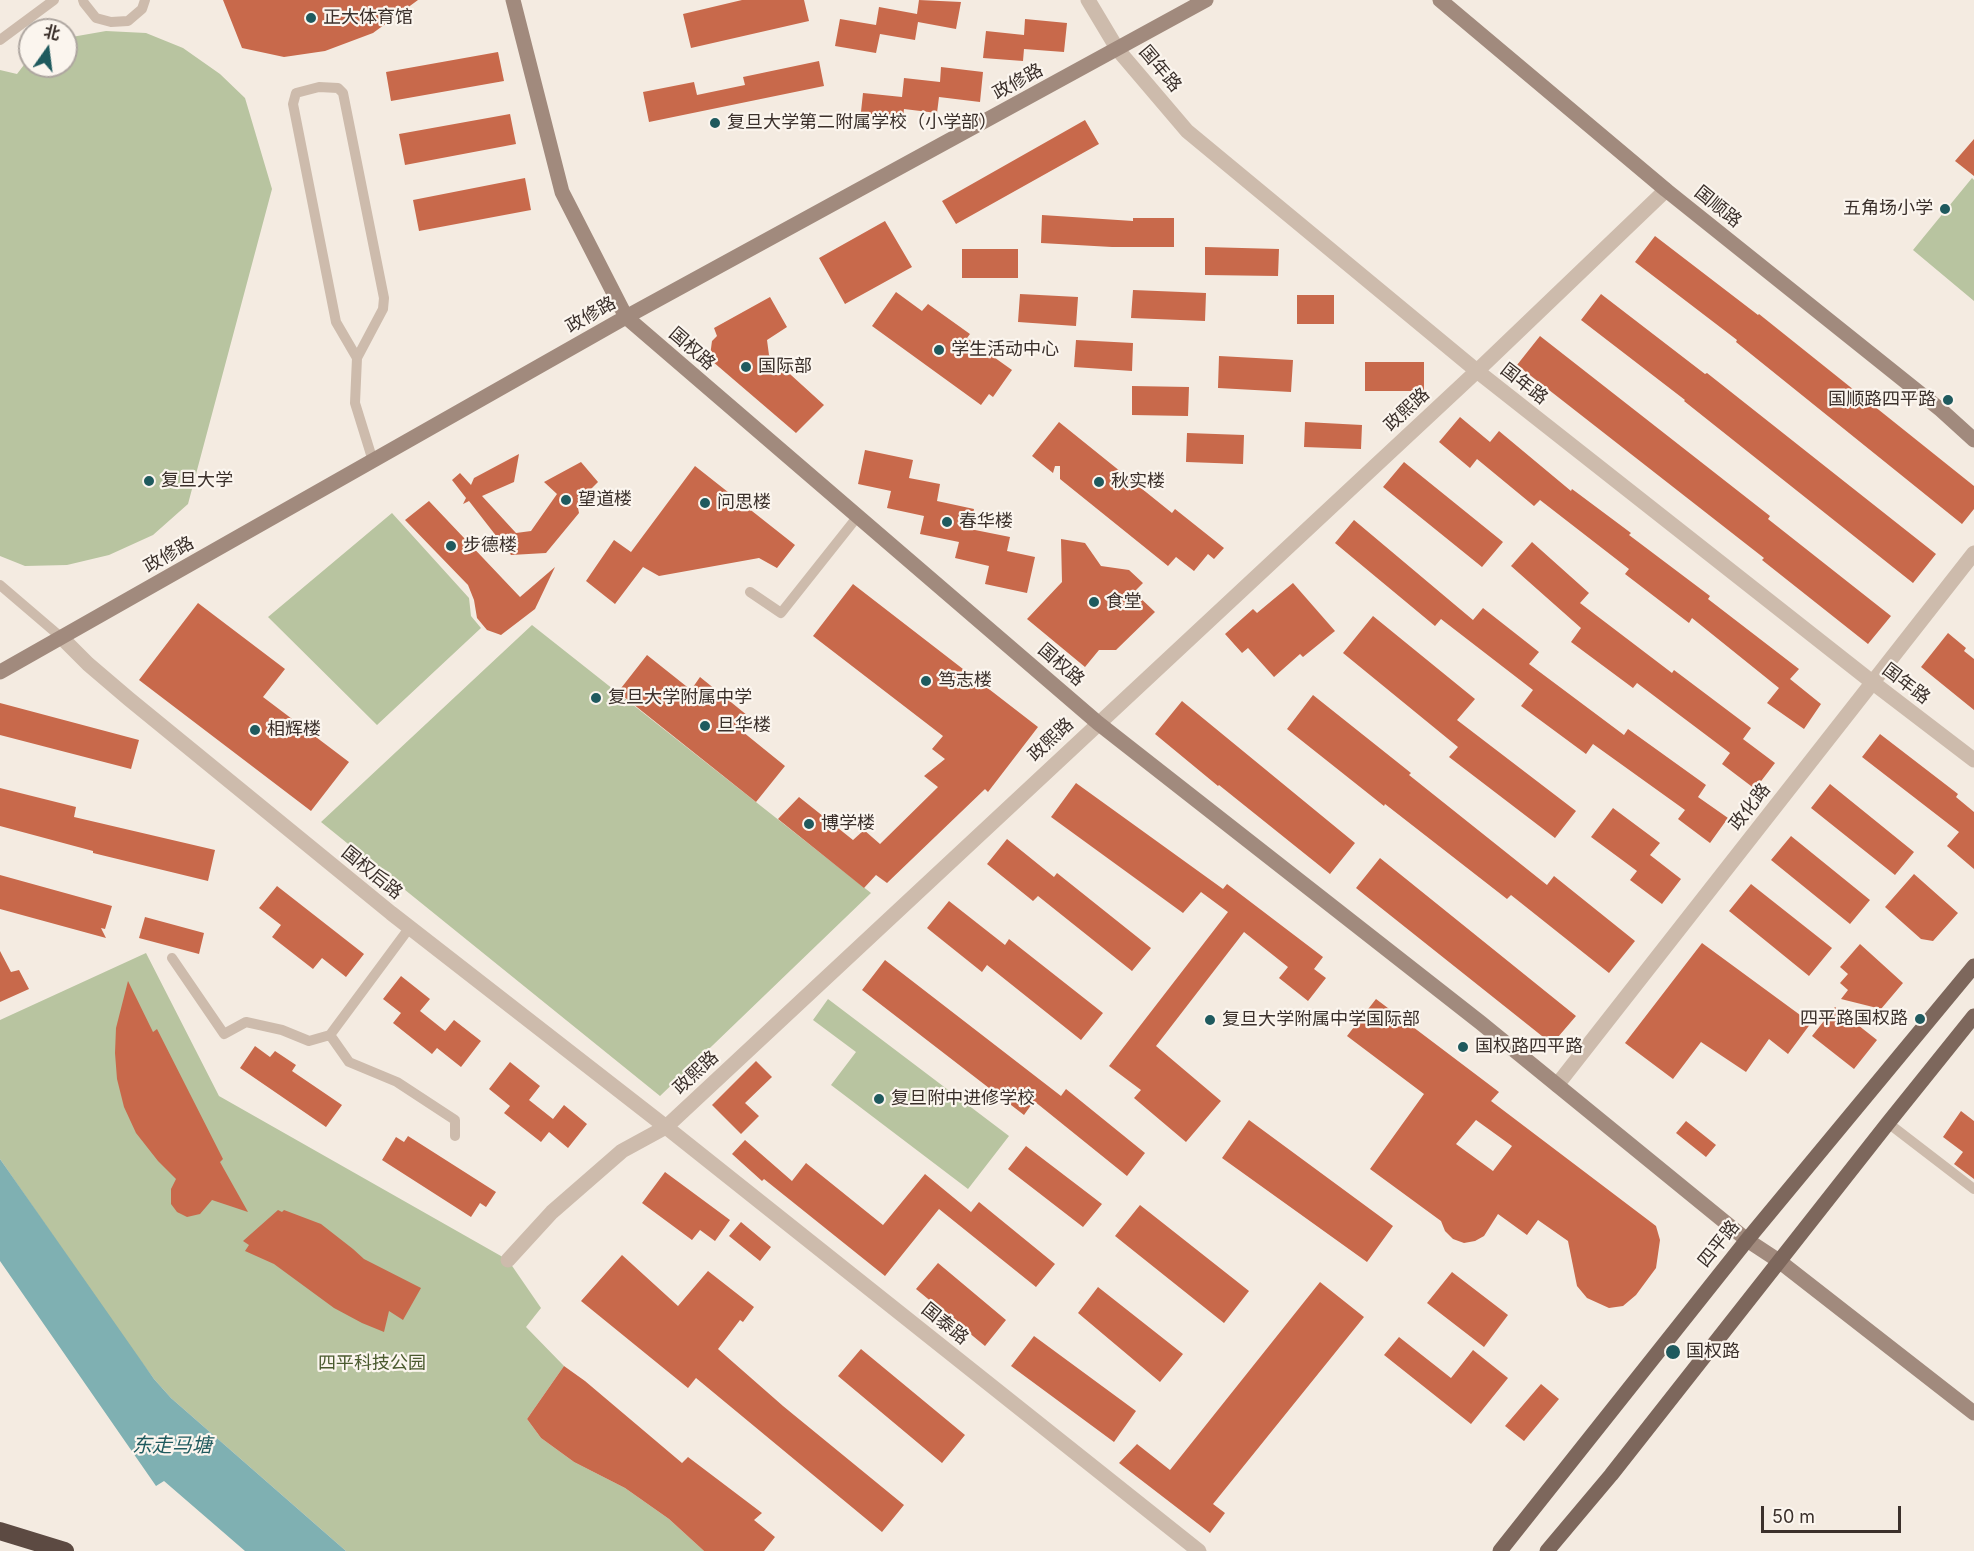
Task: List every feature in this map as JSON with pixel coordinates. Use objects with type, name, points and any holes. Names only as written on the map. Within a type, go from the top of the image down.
[{"type":"highway","points":[[0,1531],[64,1551]]},
{"type":"main road","name":"四平路","points":[[1500,1551],[1747,1240],[1974,966]]},
{"type":"main road","points":[[1547,1551],[1611,1475],[1974,1016]]},
{"type":"main road","points":[[0,1522],[75,1551]]},
{"type":"street","name":"国权路","points":[[513,0],[562,192],[626,317],[1098,723],[1557,1085],[1747,1240],[1779,1261]]},
{"type":"street","name":"国年路","points":[[1088,0],[1118,50],[1187,131],[1477,371],[1974,760]]},
{"type":"street","name":"政修路","points":[[0,672],[626,317],[1206,0]]},
{"type":"street","name":"国顺路","points":[[1440,0],[1666,190],[1941,410],[1974,440]]},
{"type":"street","name":"政熙路","points":[[508,1260],[552,1212],[622,1151],[666,1127],[1477,371],[1666,190]]},
{"type":"street","name":"政化路","points":[[1557,1085],[1974,553]]},
{"type":"street","name":"国权后路","points":[[62,638],[129,699],[410,927],[666,1127]]},
{"type":"street","name":"国泰路","points":[[666,1127],[1199,1551]]},
{"type":"street","points":[[1779,1261],[1974,1413]]},
{"type":"lane","points":[[0,40],[54,0]]},
{"type":"lane","points":[[83,0],[96,18],[111,22],[128,21],[142,9],[145,0]]},
{"type":"lane","points":[[357,358],[336,322],[293,104],[296,93],[319,87],[338,88],[343,93],[384,298],[382,309],[357,358],[355,403],[373,461]]},
{"type":"lane","points":[[750,592],[780,614],[858,516]]},
{"type":"lane","points":[[0,585],[62,638]]},
{"type":"lane","points":[[172,958],[224,1034],[246,1022],[282,1030],[309,1041],[330,1035],[410,927]]},
{"type":"lane","points":[[330,1035],[349,1062],[397,1082],[455,1120],[455,1136]]},
{"type":"lane","points":[[1888,1123],[1974,1189]]},
{"type":"green space","points":[[106,31],[146,33],[183,48],[220,74],[245,98],[272,189],[188,504],[153,535],[109,555],[67,565],[25,566],[0,556],[0,70],[18,73],[18,78],[78,78],[78,36]]},
{"type":"green space","points":[[1972,178],[1974,180],[1974,301],[1913,250]]},
{"type":"green space","points":[[392,513],[469,598],[471,616],[481,628],[377,725],[268,617]]},
{"type":"green space","points":[[532,625],[871,893],[660,1096],[321,822]]},
{"type":"green space","name":"四平科技公园","points":[[146,953],[219,1096],[508,1260],[541,1308],[526,1327],[564,1366],[527,1419],[541,1438],[574,1462],[625,1488],[669,1519],[704,1551],[346,1551],[171,1398],[120,1333],[0,1159],[0,1020]]},
{"type":"green space","points":[[828,999],[1009,1136],[968,1189],[831,1085],[856,1052],[813,1020]]},
{"type":"water","name":"东走马塘","points":[[0,1159],[154,1379],[171,1398],[346,1551],[245,1551],[164,1481],[156,1486],[0,1261]]},
{"type":"building","name":"正大体育馆","points":[[223,0],[418,0],[373,33],[325,51],[284,57],[242,48]]},
{"type":"building","points":[[742,0],[804,0],[809,21],[691,48],[683,14]]},
{"type":"building","points":[[919,0],[961,2],[956,29],[918,22],[915,40],[880,34],[876,53],[835,46],[840,19],[876,25],[879,7],[917,14]]},
{"type":"building","points":[[1025,19],[1067,23],[1064,52],[1024,49],[1023,61],[983,58],[986,31],[1024,35]]},
{"type":"building","points":[[498,52],[504,81],[391,101],[386,72]]},
{"type":"building","points":[[819,61],[824,86],[649,122],[643,92],[694,82],[697,95],[745,85],[743,77]]},
{"type":"building","points":[[941,67],[983,72],[980,102],[939,97],[937,113],[904,109],[902,126],[860,121],[863,93],[902,97],[904,78],[940,82]]},
{"type":"building","points":[[510,114],[516,144],[405,165],[399,134]]},
{"type":"building","points":[[1085,120],[1099,144],[956,224],[942,201]]},
{"type":"building","points":[[1974,139],[1974,176],[1955,161]]},
{"type":"building","points":[[525,178],[531,210],[419,231],[413,200]]},
{"type":"building","points":[[1042,215],[1133,221],[1133,218],[1174,218],[1174,247],[1112,247],[1041,243]]},
{"type":"building","points":[[885,221],[912,267],[845,304],[819,258]]},
{"type":"building","points":[[1655,236],[1759,314],[1974,486],[1974,509],[1962,524],[1736,342],[1737,340],[1635,262]]},
{"type":"building","points":[[1205,247],[1279,249],[1278,276],[1205,275]]},
{"type":"building","points":[[962,249],[1018,249],[1018,278],[962,278]]},
{"type":"building","points":[[1133,290],[1206,293],[1205,321],[1131,318]]},
{"type":"building","name":"学生活动中心","points":[[896,292],[922,311],[928,304],[970,334],[967,338],[1012,370],[993,397],[989,394],[981,405],[872,326]]},
{"type":"building","points":[[1020,294],[1078,297],[1076,326],[1018,322]]},
{"type":"building","points":[[1601,294],[1705,374],[1707,373],[1936,554],[1913,583],[1685,400],[1581,320]]},
{"type":"building","points":[[1297,295],[1334,295],[1334,324],[1297,324]]},
{"type":"building","name":"国际部","points":[[770,297],[787,327],[767,340],[769,355],[824,405],[796,433],[712,361],[710,356],[712,341],[717,336],[714,328]]},
{"type":"building","points":[[1540,336],[1770,516],[1768,519],[1891,616],[1868,644],[1762,560],[1764,558],[1517,365]]},
{"type":"building","points":[[1076,340],[1133,343],[1132,371],[1074,367]]},
{"type":"building","points":[[1219,356],[1293,360],[1291,392],[1218,388]]},
{"type":"building","points":[[1365,362],[1424,362],[1424,391],[1365,391]]},
{"type":"building","points":[[1132,386],[1189,387],[1188,416],[1132,415]]},
{"type":"building","points":[[1460,417],[1490,442],[1499,431],[1571,491],[1572,489],[1631,533],[1629,535],[1710,596],[1708,599],[1799,669],[1790,679],[1821,704],[1804,729],[1767,703],[1779,688],[1692,618],[1689,623],[1625,574],[1629,569],[1540,500],[1534,506],[1477,459],[1470,468],[1439,442]]},
{"type":"building","name":"秋实楼","points":[[1059,422],[1172,513],[1175,509],[1224,548],[1214,559],[1208,554],[1194,571],[1176,557],[1168,566],[1060,479],[1060,466],[1055,466],[1053,473],[1032,456]]},
{"type":"building","points":[[1305,422],[1362,425],[1361,449],[1304,447]]},
{"type":"building","points":[[1187,433],[1244,435],[1243,464],[1186,462]]},
{"type":"building","name":"春华楼","points":[[865,450],[913,460],[909,478],[940,484],[937,501],[974,509],[970,529],[1010,537],[1007,551],[1035,557],[1027,593],[985,584],[989,566],[955,558],[959,542],[920,534],[924,516],[887,508],[891,491],[858,484]]},
{"type":"building","name":"望道楼","points":[[519,454],[514,482],[482,496],[516,533],[531,531],[557,494],[544,482],[581,462],[598,482],[577,503],[579,513],[546,553],[511,555],[469,501],[463,504],[466,498],[452,480],[460,473],[471,485],[474,478]]},
{"type":"building","points":[[1404,462],[1503,542],[1482,567],[1383,487]]},
{"type":"building","name":"问思楼","points":[[695,466],[795,545],[777,568],[759,558],[659,576],[643,567],[615,604],[586,581],[614,540],[631,552]]},
{"type":"building","name":"步德楼","points":[[429,501],[520,597],[555,567],[535,609],[501,635],[487,630],[477,618],[474,600],[468,585],[405,520]]},
{"type":"building","points":[[1354,520],[1473,620],[1483,608],[1539,652],[1529,664],[1624,735],[1628,729],[1706,785],[1698,797],[1728,818],[1710,843],[1678,819],[1685,810],[1593,744],[1586,754],[1521,706],[1533,690],[1441,619],[1435,626],[1335,543]]},
{"type":"building","name":"食堂","points":[[1061,539],[1085,543],[1101,566],[1129,570],[1143,583],[1134,592],[1155,612],[1116,650],[1099,650],[1085,667],[1027,619],[1062,582]]},
{"type":"building","points":[[1532,542],[1589,593],[1580,603],[1672,673],[1674,670],[1751,728],[1743,739],[1775,763],[1755,789],[1722,764],[1730,753],[1637,683],[1633,688],[1571,642],[1581,628],[1511,566]]},
{"type":"building","points":[[1293,583],[1335,631],[1303,657],[1300,654],[1274,677],[1248,648],[1242,653],[1225,634],[1253,609],[1257,613]]},
{"type":"building","name":"笃志楼","points":[[853,584],[1038,727],[988,792],[985,789],[887,883],[876,875],[864,888],[778,819],[799,797],[853,840],[864,830],[880,844],[938,787],[924,776],[945,759],[932,749],[943,736],[813,636]]},
{"type":"building","name":"相辉楼","points":[[198,603],[285,669],[263,697],[349,762],[311,811],[139,680]]},
{"type":"building","points":[[1373,616],[1475,699],[1457,720],[1576,811],[1555,838],[1449,757],[1458,747],[1343,653]]},
{"type":"building","points":[[1948,633],[1966,648],[1964,651],[1974,659],[1974,710],[1921,667]]},
{"type":"building","name":"旦华楼","points":[[647,655],[691,690],[700,677],[753,720],[743,732],[785,766],[756,802],[618,692]]},
{"type":"building","points":[[1313,695],[1547,885],[1554,876],[1635,941],[1609,973],[1511,895],[1507,899],[1287,729]]},
{"type":"building","points":[[1182,701],[1355,843],[1330,874],[1155,734]]},
{"type":"building","points":[[0,703],[139,740],[131,769],[0,735]]},
{"type":"building","points":[[1880,734],[1958,794],[1956,797],[1974,812],[1974,869],[1947,846],[1959,832],[1862,757]]},
{"type":"building","points":[[1076,783],[1223,889],[1227,884],[1323,957],[1314,969],[1326,978],[1308,1001],[1279,978],[1288,967],[1244,932],[1156,1046],[1221,1101],[1186,1142],[1134,1098],[1141,1090],[1109,1066],[1228,912],[1201,892],[1183,913],[1051,817]]},
{"type":"building","points":[[1830,784],[1914,852],[1895,875],[1811,808]]},
{"type":"building","points":[[0,788],[76,807],[74,817],[215,850],[208,881],[93,853],[93,851],[0,826]]},
{"type":"building","points":[[1613,808],[1660,843],[1650,855],[1681,879],[1662,904],[1630,880],[1637,871],[1591,837]]},
{"type":"building","points":[[1791,836],[1870,900],[1850,924],[1771,860]]},
{"type":"building","points":[[1007,839],[1054,877],[1057,873],[1151,948],[1132,971],[1038,896],[1033,901],[987,864]]},
{"type":"building","points":[[1380,858],[1576,1016],[1552,1044],[1356,888]]},
{"type":"building","points":[[1914,874],[1958,913],[1933,941],[1921,939],[1885,907]]},
{"type":"building","points":[[0,875],[112,906],[105,929],[101,928],[106,938],[0,909]]},
{"type":"building","points":[[1751,884],[1832,948],[1809,976],[1729,911]]},
{"type":"building","points":[[277,886],[364,954],[346,977],[322,958],[313,969],[272,937],[281,925],[259,908]]},
{"type":"building","points":[[949,901],[1005,945],[1009,939],[1103,1013],[1081,1040],[987,965],[982,972],[927,928]]},
{"type":"building","points":[[145,917],[204,933],[199,954],[139,938]]},
{"type":"building","points":[[1702,943],[1811,1023],[1788,1054],[1769,1039],[1746,1072],[1701,1042],[1673,1079],[1625,1043]]},
{"type":"building","points":[[1860,944],[1903,983],[1881,1009],[1841,999],[1848,990],[1840,983],[1848,974],[1840,967]]},
{"type":"building","points":[[0,951],[11,972],[19,970],[29,989],[0,1002]]},
{"type":"building","points":[[885,960],[1061,1096],[1066,1089],[1145,1153],[1127,1176],[1034,1101],[1024,1115],[862,990]]},
{"type":"building","points":[[401,976],[430,999],[420,1011],[445,1031],[454,1020],[481,1041],[461,1067],[437,1048],[432,1054],[393,1023],[401,1013],[383,999]]},
{"type":"building","points":[[128,981],[153,1032],[157,1029],[223,1159],[220,1162],[248,1212],[212,1200],[200,1214],[187,1217],[177,1212],[171,1204],[171,1189],[176,1179],[136,1133],[124,1107],[117,1079],[116,1028]]},
{"type":"building","points":[[1376,999],[1499,1092],[1491,1101],[1656,1226],[1660,1240],[1656,1268],[1636,1295],[1623,1306],[1609,1308],[1587,1298],[1577,1286],[1568,1241],[1538,1220],[1527,1235],[1498,1214],[1484,1236],[1475,1241],[1464,1243],[1453,1239],[1445,1231],[1441,1221],[1370,1169],[1424,1094],[1347,1036]],"holes":[[[1476,1120],[1512,1146],[1493,1171],[1456,1144]]]},
{"type":"building","points":[[1835,1007],[1877,1040],[1854,1069],[1812,1036]]},
{"type":"building","points":[[255,1046],[270,1057],[275,1051],[296,1065],[292,1071],[342,1105],[326,1127],[240,1068]]},
{"type":"building","points":[[756,1061],[772,1077],[745,1103],[759,1116],[741,1134],[712,1105]]},
{"type":"building","points":[[510,1062],[540,1086],[529,1100],[553,1119],[564,1105],[587,1124],[568,1148],[549,1132],[541,1142],[504,1113],[510,1106],[489,1089]]},
{"type":"building","points":[[1961,1111],[1974,1121],[1974,1179],[1954,1164],[1963,1152],[1943,1137]]},
{"type":"building","points":[[1249,1120],[1393,1226],[1367,1262],[1222,1158]]},
{"type":"building","points":[[1686,1121],[1716,1145],[1706,1157],[1676,1133]]},
{"type":"building","points":[[408,1136],[496,1192],[486,1207],[480,1203],[471,1217],[382,1160],[396,1137],[404,1142]]},
{"type":"building","points":[[745,1140],[792,1181],[806,1163],[883,1225],[925,1174],[971,1212],[979,1202],[1055,1264],[1036,1287],[939,1209],[885,1276],[764,1179],[762,1181],[732,1154]]},
{"type":"building","points":[[1026,1146],[1102,1204],[1083,1227],[1008,1169]]},
{"type":"building","points":[[665,1172],[730,1220],[715,1241],[700,1230],[692,1240],[642,1203]]},
{"type":"building","points":[[1140,1205],[1249,1291],[1224,1323],[1115,1236]]},
{"type":"building","points":[[278,1210],[282,1212],[284,1210],[321,1224],[364,1259],[421,1288],[403,1320],[389,1311],[384,1332],[362,1323],[334,1308],[274,1264],[245,1251],[249,1245],[243,1241]]},
{"type":"building","points":[[741,1222],[771,1247],[760,1261],[729,1236]]},
{"type":"building","points":[[622,1255],[678,1306],[708,1271],[754,1307],[743,1322],[740,1320],[718,1349],[783,1406],[904,1505],[882,1532],[696,1378],[688,1388],[581,1301]]},
{"type":"building","points":[[938,1263],[1006,1320],[985,1346],[916,1289]]},
{"type":"building","points":[[1452,1272],[1508,1315],[1484,1347],[1427,1303]]},
{"type":"building","points":[[1320,1282],[1364,1317],[1213,1504],[1225,1513],[1210,1533],[1119,1463],[1137,1444],[1170,1470]]},
{"type":"building","points":[[1098,1287],[1183,1354],[1160,1382],[1078,1313]]},
{"type":"building","points":[[1034,1336],[1136,1411],[1114,1442],[1011,1366]]},
{"type":"building","points":[[1399,1337],[1451,1378],[1473,1350],[1508,1378],[1471,1424],[1384,1355]]},
{"type":"building","points":[[861,1349],[965,1435],[942,1463],[838,1376]]},
{"type":"building","points":[[564,1366],[682,1463],[688,1457],[762,1513],[754,1520],[775,1537],[764,1551],[704,1551],[669,1519],[625,1488],[574,1462],[541,1438],[527,1419]]},
{"type":"building","points":[[1541,1384],[1559,1399],[1524,1441],[1505,1426]]},
{"type":"place","name":"正大体育馆","points":[[311,18]]},
{"type":"place","name":"复旦大学第二附属学校（小学部）","points":[[715,123]]},
{"type":"place","name":"五角场小学","points":[[1945,209]]},
{"type":"place","name":"学生活动中心","points":[[939,350]]},
{"type":"place","name":"国际部","points":[[746,367]]},
{"type":"place","name":"国顺路四平路","points":[[1948,400]]},
{"type":"place","name":"复旦大学","points":[[149,481]]},
{"type":"place","name":"秋实楼","points":[[1099,482]]},
{"type":"place","name":"望道楼","points":[[566,500]]},
{"type":"place","name":"问思楼","points":[[705,503]]},
{"type":"place","name":"春华楼","points":[[947,522]]},
{"type":"place","name":"步德楼","points":[[451,546]]},
{"type":"place","name":"食堂","points":[[1094,602]]},
{"type":"place","name":"笃志楼","points":[[926,681]]},
{"type":"place","name":"复旦大学附属中学","points":[[596,698]]},
{"type":"place","name":"旦华楼","points":[[705,726]]},
{"type":"place","name":"相辉楼","points":[[255,730]]},
{"type":"place","name":"博学楼","points":[[809,824]]},
{"type":"place","name":"四平路国权路","points":[[1920,1019]]},
{"type":"place","name":"复旦大学附属中学国际部","points":[[1210,1020]]},
{"type":"place","name":"国权路四平路","points":[[1463,1047]]},
{"type":"place","name":"复旦附中进修学校","points":[[879,1099]]},
{"type":"place","name":"国权路","points":[[1673,1352]]}]
